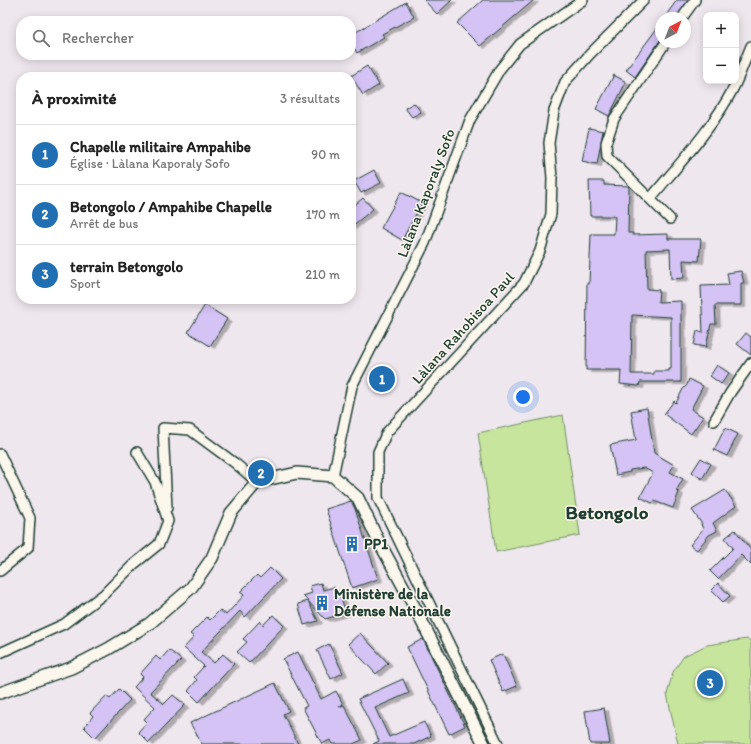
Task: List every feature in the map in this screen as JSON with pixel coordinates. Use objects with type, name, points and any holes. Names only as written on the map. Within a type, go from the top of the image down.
[{"type":"street","name":"Làlana Kaporaly Sofo","points":[[333,476],[352,386],[425,243],[470,120],[500,69],[520,44],[583,0]]},
{"type":"street","name":"Làlana Rahobisoa Paul","points":[[498,744],[378,498],[378,452],[387,432],[524,283],[540,251],[551,214],[552,178],[549,143],[554,111],[565,82],[590,54],[644,0]]},
{"type":"street","points":[[686,12],[695,0]]},
{"type":"street","points":[[650,199],[698,141],[719,112],[733,88],[751,46]]},
{"type":"street","points":[[662,48],[614,119],[606,143],[607,156],[670,219]]},
{"type":"street","points":[[714,421],[730,393],[751,362]]},
{"type":"street","points":[[0,653],[64,624],[104,594],[133,565],[159,544],[168,521],[163,428],[190,430],[236,464],[257,482]]},
{"type":"street","points":[[137,452],[155,482],[168,521]]},
{"type":"street","points":[[0,454],[30,518],[28,548],[0,571]]},
{"type":"street","points":[[0,693],[71,668],[108,649],[149,624],[191,588],[212,558],[231,513],[257,482],[297,474],[333,476],[358,498],[377,538],[415,608],[484,744]]},
{"type":"green space","points":[[563,415],[580,535],[496,552],[478,433]]},
{"type":"green space","points":[[747,639],[751,641],[751,744],[678,744],[667,694],[673,672],[684,656],[707,645]]},
{"type":"building","points":[[424,0],[452,0],[437,14]]},
{"type":"building","points":[[483,0],[534,0],[480,46],[457,23]]},
{"type":"building","points":[[677,0],[688,0],[680,12],[668,12]]},
{"type":"building","points":[[406,2],[414,17],[382,34],[384,37],[357,53],[356,32]]},
{"type":"building","points":[[655,31],[655,48],[635,77],[626,70]]},
{"type":"building","points":[[367,66],[379,85],[363,95],[356,84],[356,73]]},
{"type":"building","points":[[614,75],[626,82],[609,116],[596,109]]},
{"type":"building","points":[[414,103],[421,112],[412,117],[405,108]]},
{"type":"building","points":[[589,128],[603,131],[597,164],[582,161]]},
{"type":"building","points":[[374,170],[381,183],[361,193],[356,184],[356,180]]},
{"type":"building","points":[[589,181],[604,181],[604,185],[629,187],[628,233],[633,233],[633,235],[668,234],[668,239],[701,239],[699,261],[683,260],[684,278],[671,279],[670,249],[646,250],[647,289],[659,290],[658,302],[681,301],[681,382],[640,382],[639,386],[620,384],[621,370],[586,370],[587,283],[589,283],[591,234],[614,234],[615,216],[590,216]],"holes":[[[632,315],[671,317],[671,369],[669,369],[669,371],[654,371],[654,374],[631,374]]]},
{"type":"building","points":[[401,192],[422,203],[402,240],[381,228]]},
{"type":"building","points":[[363,198],[373,209],[356,223],[356,204]]},
{"type":"building","points":[[741,271],[744,283],[741,283],[741,305],[715,305],[716,324],[711,324],[706,347],[694,345],[697,331],[703,333],[701,286],[729,285],[727,273]]},
{"type":"building","points":[[205,305],[227,319],[210,346],[188,332]]},
{"type":"building","points":[[746,333],[751,337],[751,355],[737,344]]},
{"type":"building","points":[[717,365],[729,373],[721,384],[710,376]]},
{"type":"building","points":[[689,379],[703,386],[691,409],[703,417],[691,434],[664,414],[674,401],[676,403]]},
{"type":"building","points":[[647,408],[654,453],[674,465],[670,472],[683,479],[676,491],[679,492],[673,508],[654,501],[652,503],[640,497],[653,473],[644,468],[630,470],[630,472],[616,475],[610,445],[636,440],[631,411]]},
{"type":"building","points":[[725,428],[738,434],[727,456],[714,450]]},
{"type":"building","points":[[701,458],[711,464],[702,479],[692,472]]},
{"type":"building","points":[[725,490],[736,506],[713,523],[717,531],[709,535],[697,550],[690,545],[703,529],[702,524],[692,510]]},
{"type":"building","name":"PP1","points":[[351,501],[378,579],[352,588],[326,509]]},
{"type":"building","points":[[735,530],[751,550],[751,565],[741,555],[718,579],[710,571],[733,548],[725,538]]},
{"type":"building","points":[[270,568],[281,579],[245,617],[240,611],[201,652],[214,663],[223,654],[234,664],[199,702],[188,691],[197,680],[194,677],[204,666],[184,648],[194,637],[190,634],[207,617],[210,620],[220,610],[226,615],[244,595],[240,592],[257,575],[260,578]]},
{"type":"building","name":"Ministère de la Défense Nationale","points":[[321,583],[323,590],[334,587],[336,593],[339,592],[346,613],[325,619],[303,596],[312,593],[310,586]]},
{"type":"building","points":[[718,583],[730,596],[723,602],[711,590]]},
{"type":"building","points":[[308,601],[318,621],[304,625],[298,604]]},
{"type":"building","points":[[273,615],[284,626],[249,663],[237,652],[247,642],[243,639],[260,621],[263,625]]},
{"type":"building","points":[[360,633],[388,663],[376,674],[348,644]]},
{"type":"building","points":[[423,639],[465,726],[449,734],[407,647]]},
{"type":"building","points":[[329,644],[343,673],[331,679],[317,650]]},
{"type":"building","points":[[169,650],[181,660],[150,692],[164,704],[173,695],[185,705],[149,743],[138,732],[147,722],[144,719],[155,707],[134,687],[143,677],[140,674],[156,656],[160,660]]},
{"type":"building","points":[[298,652],[321,699],[336,691],[343,704],[339,707],[344,705],[362,740],[353,744],[332,744],[330,740],[322,744],[303,708],[307,706],[283,659]]},
{"type":"building","points":[[503,654],[517,686],[503,692],[489,660]]},
{"type":"building","points":[[403,679],[409,693],[375,708],[389,737],[424,722],[431,736],[414,744],[373,744],[379,741],[358,699]]},
{"type":"building","points":[[275,683],[289,711],[283,714],[298,744],[202,744],[190,723]]},
{"type":"building","points":[[119,689],[130,700],[95,738],[84,727],[93,716],[90,713],[106,696],[110,699]]},
{"type":"building","points":[[604,708],[610,744],[590,744],[585,711]]},
{"type":"place","name":"Chapelle militaire Ampahibe","points":[[382,379]]},
{"type":"place","name":"Betongolo / Ampahibe Chapelle","points":[[261,473]]},
{"type":"place","name":"PP1","points":[[352,544]]},
{"type":"place","name":"Ministère de la Défense Nationale","points":[[322,603]]},
{"type":"place","name":"terrain Betongolo","points":[[710,683]]},
{"type":"district","name":"Betongolo","points":[[607,512]]}]
